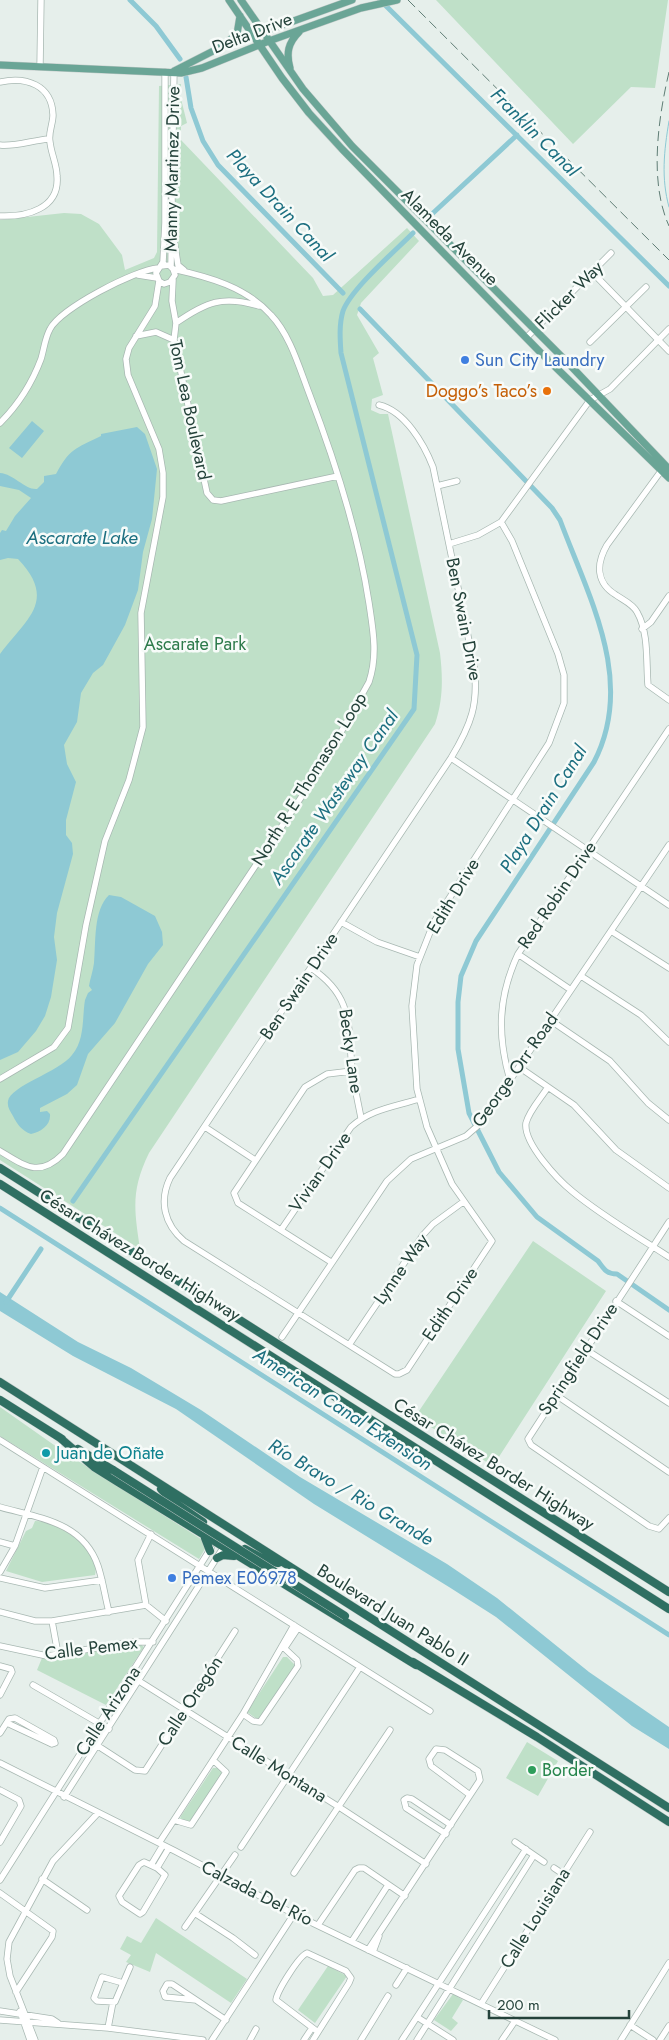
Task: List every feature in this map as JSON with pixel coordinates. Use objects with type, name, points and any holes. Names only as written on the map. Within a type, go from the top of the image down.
[{"type":"highway","name":"César Chávez Border Highway","points":[[0,1168],[669,1592]]},
{"type":"highway","name":"César Chávez Border Highway","points":[[0,1184],[669,1608]]},
{"type":"highway","name":"Boulevard Juan Pablo II","points":[[0,1382],[669,1808]]},
{"type":"highway","name":"Boulevard Juan Pablo II","points":[[0,1400],[345,1616],[416,1665],[537,1737],[669,1822]]},
{"type":"highway","points":[[59,1437],[98,1469],[220,1544],[242,1560],[416,1665]]},
{"type":"highway","points":[[154,1481],[171,1500],[212,1529],[220,1544]]},
{"type":"highway","points":[[202,1534],[208,1542],[210,1551]]},
{"type":"highway","points":[[220,1544],[230,1541],[267,1561],[285,1565]]},
{"type":"highway","points":[[216,1558],[226,1555],[242,1560]]},
{"type":"main road","name":"Alameda Avenue","points":[[229,0],[259,45],[309,113],[526,337],[665,470]]},
{"type":"main road","name":"Alameda Avenue","points":[[241,0],[293,75],[352,146],[599,396],[665,470],[669,478]]},
{"type":"main road","name":"Delta Drive","points":[[0,65],[130,72],[174,71],[221,47],[352,0]]},
{"type":"main road","name":"Delta Drive","points":[[174,71],[181,73],[209,65],[361,8],[397,0]]},
{"type":"main road","points":[[221,47],[237,34],[240,16]]},
{"type":"main road","points":[[293,75],[288,50],[291,42],[300,31]]},
{"type":"main road","points":[[205,55],[209,65]]},
{"type":"street","points":[[40,66],[41,0]]},
{"type":"street","name":"Manny Martinez Drive","points":[[172,268],[174,71]]},
{"type":"street","name":"Manny Martinez Drive","points":[[160,267],[164,253],[165,222],[165,72]]},
{"type":"street","points":[[0,82],[15,78],[30,82],[48,96],[53,115],[49,138],[57,176],[54,197],[38,211],[12,216],[0,216]]},
{"type":"street","points":[[0,145],[8,146],[28,140],[49,138]]},
{"type":"street","points":[[165,138],[174,138]]},
{"type":"street","points":[[165,188],[173,188]]},
{"type":"street","points":[[173,236],[178,264],[191,272]]},
{"type":"street","name":"Flicker Way","points":[[526,337],[611,252]]},
{"type":"street","points":[[0,423],[28,388],[54,323],[64,313],[114,283],[150,268],[160,260],[164,253]]},
{"type":"street","points":[[0,1079],[54,1047],[68,1028],[86,925],[105,841],[129,780],[142,727],[144,685],[141,613],[161,509],[164,483],[159,449],[126,367],[127,352],[155,306],[160,267]]},
{"type":"street","points":[[136,275],[167,284],[173,280],[175,275],[172,268],[150,268]]},
{"type":"street","name":"North R E Thomason Loop","points":[[0,1151],[36,1169],[48,1167],[63,1154],[322,766],[369,682],[375,658],[372,625],[358,543],[338,476],[287,339],[277,322],[251,297],[230,286],[191,272],[172,268]]},
{"type":"street","points":[[592,272],[669,351]]},
{"type":"street","name":"Tom Lea Boulevard","points":[[173,280],[172,301],[176,323],[174,340],[207,493],[210,498],[221,501],[338,476]]},
{"type":"street","points":[[590,342],[646,287]]},
{"type":"street","points":[[176,323],[197,308],[212,301],[236,301],[263,308]]},
{"type":"street","points":[[449,544],[478,535],[501,522],[590,400],[610,389],[669,328]]},
{"type":"street","points":[[136,337],[156,332],[174,340]]},
{"type":"street","name":"Ben Swain Drive","points":[[379,405],[393,412],[418,437],[430,458],[438,486],[477,686],[470,724],[451,758],[167,1185],[164,1208],[168,1222],[184,1241],[392,1373],[399,1374]]},
{"type":"street","points":[[665,470],[604,550],[599,568],[605,587],[635,609],[642,629],[648,659],[648,685],[669,700]]},
{"type":"street","points":[[438,486],[457,482]]},
{"type":"street","name":"Edith Drive","points":[[399,1374],[406,1370],[491,1243],[489,1235],[463,1202],[436,1148],[419,1099],[413,1052],[412,1006],[415,978],[420,957],[434,922],[555,732],[563,708],[565,682],[558,654],[512,541],[501,522]]},
{"type":"street","points":[[642,629],[651,622],[669,596]]},
{"type":"street","name":"Red Robin Drive","points":[[510,1080],[503,1040],[502,1002],[505,984],[518,954],[669,729]]},
{"type":"street","points":[[451,758],[669,905]]},
{"type":"street","name":"George Orr Road","points":[[282,1337],[387,1181],[411,1159],[462,1138],[478,1125],[669,845]]},
{"type":"street","points":[[341,922],[377,942],[420,957]]},
{"type":"street","points":[[612,931],[669,968]]},
{"type":"street","points":[[518,954],[571,990]]},
{"type":"street","name":"Becky Lane","points":[[311,968],[332,984],[342,999],[349,1021],[352,1071],[361,1118]]},
{"type":"street","points":[[581,976],[641,1014],[669,1042]]},
{"type":"street","points":[[550,1020],[610,1061],[648,1103],[669,1120]]},
{"type":"street","points":[[519,1067],[578,1108],[616,1150],[669,1188]]},
{"type":"street","points":[[331,1262],[238,1203],[234,1196],[235,1190],[254,1160],[305,1087],[327,1074],[352,1071]]},
{"type":"street","points":[[548,1087],[526,1123],[527,1137],[532,1145],[557,1177],[573,1192],[669,1257]]},
{"type":"street","name":"Vivian Drive","points":[[280,1230],[340,1141],[361,1118],[386,1107],[419,1099]]},
{"type":"street","points":[[205,1127],[254,1160]]},
{"type":"street","name":"Lynne Way","points":[[349,1345],[423,1235],[438,1220],[463,1202]]},
{"type":"street","name":"Springfield Drive","points":[[669,1222],[531,1432],[529,1442],[648,1526],[657,1529],[664,1526],[669,1518]]},
{"type":"street","points":[[616,1301],[669,1336]]},
{"type":"street","points":[[585,1349],[669,1403]]},
{"type":"street","points":[[556,1395],[669,1472]]},
{"type":"street","points":[[0,1440],[430,1711]]},
{"type":"street","points":[[0,1572],[15,1546],[43,1467]]},
{"type":"street","points":[[0,1507],[54,1521],[78,1536],[94,1556],[102,1580],[109,1612]]},
{"type":"street","points":[[151,1534],[138,1560],[146,1605],[166,1621]]},
{"type":"street","points":[[0,1542],[15,1546]]},
{"type":"street","name":"Calle Arizona","points":[[0,1880],[154,1642],[210,1551],[220,1544]]},
{"type":"street","name":"Calle Arizona","points":[[64,1796],[109,1729],[209,1571],[216,1558],[220,1544]]},
{"type":"street","points":[[0,1578],[45,1588],[102,1580]]},
{"type":"street","points":[[0,1612],[35,1621],[52,1621],[146,1605]]},
{"type":"street","points":[[52,1621],[58,1654]]},
{"type":"street","points":[[151,1865],[163,1845],[174,1820],[243,1714],[296,1626]]},
{"type":"street","name":"Calle Oregón","points":[[98,1746],[135,1770],[144,1771],[235,1631]]},
{"type":"street","name":"Calle Pemex","points":[[0,1646],[42,1656],[132,1642],[154,1642]]},
{"type":"street","points":[[243,1714],[253,1721],[260,1722],[298,1666],[297,1660],[282,1648]]},
{"type":"street","points":[[0,1666],[10,1669],[11,1678],[0,1695]]},
{"type":"street","points":[[240,1847],[360,1667]]},
{"type":"street","name":"Calle Montana","points":[[131,1676],[426,1864]]},
{"type":"street","points":[[33,1685],[109,1729]]},
{"type":"street","points":[[0,1733],[9,1719],[15,1718],[54,1740],[55,1743],[52,1744],[7,1723]]},
{"type":"street","points":[[294,1873],[390,1730]]},
{"type":"street","points":[[371,1951],[378,1936],[480,1780],[478,1771],[442,1749],[435,1751],[430,1759],[431,1766],[470,1795]]},
{"type":"street","points":[[174,1820],[187,1825],[193,1824],[226,1775],[225,1769],[213,1760]]},
{"type":"street","name":"Calzada Del Río","points":[[0,1763],[163,1845],[294,1914],[554,2040]]},
{"type":"street","points":[[0,1790],[21,1803],[0,1842]]},
{"type":"street","points":[[446,1834],[406,1808],[404,1800],[407,1798],[412,1799],[451,1825]]},
{"type":"street","points":[[35,2040],[22,2014],[8,1965],[8,1948],[12,1935],[42,1879],[58,1854],[98,1813]]},
{"type":"street","points":[[0,1827],[7,1831]]},
{"type":"street","name":"Calle Louisiana","points":[[480,2004],[590,1832]]},
{"type":"street","points":[[515,1842],[544,1862]]},
{"type":"street","points":[[157,1868],[163,1845]]},
{"type":"street","points":[[402,2040],[526,1849]]},
{"type":"street","points":[[185,1927],[196,1914],[235,1855]]},
{"type":"street","points":[[417,2040],[534,1855]]},
{"type":"street","points":[[140,1863],[157,1868],[165,1874],[164,1879],[143,1912],[136,1913],[122,1902],[119,1896],[140,1863]]},
{"type":"street","points":[[318,1925],[355,1870],[359,1868],[405,1896]]},
{"type":"street","points":[[554,1868],[563,1874]]},
{"type":"street","points":[[42,1879],[87,1910]]},
{"type":"street","points":[[352,1941],[388,1885]]},
{"type":"street","points":[[0,1893],[53,1931],[52,1937],[16,1992]]},
{"type":"street","points":[[196,1914],[255,1955]]},
{"type":"street","points":[[212,2040],[294,1914]]},
{"type":"street","points":[[480,1922],[490,1927]]},
{"type":"street","points":[[304,2040],[315,2030],[351,1978],[346,1971],[307,1953],[300,1958],[278,1993],[276,2000],[315,2030]]},
{"type":"street","points":[[620,2040],[669,1963]]},
{"type":"street","points":[[123,1984],[105,1977],[100,1979],[94,1998],[97,2001],[113,2002],[117,2000],[130,1967]]},
{"type":"street","points":[[396,1985],[407,1968]]},
{"type":"street","points":[[196,2000],[165,1997],[163,1993],[164,1985],[172,1984],[196,2000],[226,2020]]},
{"type":"street","points":[[361,2040],[388,1996]]},
{"type":"street","points":[[108,2028],[113,2002]]},
{"type":"street","points":[[0,2011],[52,2019],[58,2023]]},
{"type":"street","points":[[8,2021],[9,2012]]},
{"type":"street","points":[[417,2017],[454,2040]]},
{"type":"street","points":[[0,2020],[26,2023],[58,2023],[108,2028],[157,2037],[203,2040]]},
{"type":"street","points":[[502,2040],[515,2021]]},
{"type":"street","points":[[26,2023],[30,2040]]},
{"type":"street","points":[[630,2025],[652,2040]]},
{"type":"street","points":[[660,2040],[669,2026]]},
{"type":"street","points":[[250,2040],[256,2029]]},
{"type":"street","points":[[313,2040],[315,2030]]},
{"type":"green space","points":[[436,0],[668,0],[655,88],[631,87],[573,144]]},
{"type":"green space","name":"Ascarate Park","points":[[181,84],[180,95],[187,123],[181,126],[181,140],[313,278],[323,296],[333,295],[407,228],[419,241],[361,303],[357,315],[379,353],[373,358],[383,395],[372,399],[371,410],[380,414],[388,414],[440,653],[442,689],[435,724],[149,1153],[139,1178],[137,1189],[135,1211],[140,1249],[0,1160],[0,220],[64,213],[81,214],[99,224],[122,255],[125,270],[154,258],[157,252],[159,86]]},
{"type":"green space","points":[[533,1241],[606,1291],[493,1466],[415,1417]]},
{"type":"green space","points":[[0,1407],[64,1452],[201,1539],[206,1547],[199,1559],[0,1436]]},
{"type":"green space","points":[[35,1521],[44,1522],[65,1531],[85,1546],[92,1556],[95,1565],[95,1575],[42,1582],[6,1571],[26,1531],[32,1528]]},
{"type":"green space","points":[[140,1644],[144,1647],[106,1705],[37,1670],[42,1658]]},
{"type":"green space","points":[[283,1657],[287,1657],[295,1665],[261,1718],[257,1719],[247,1712]]},
{"type":"green space","name":"Border","points":[[527,1742],[558,1761],[538,1796],[506,1778]]},
{"type":"green space","points":[[213,1768],[222,1770],[221,1776],[191,1821],[186,1822],[180,1819],[181,1816]]},
{"type":"green space","points":[[156,1918],[247,1979],[231,2003],[156,1953],[150,1972],[126,1962],[131,1955],[120,1949],[127,1936],[141,1943]]},
{"type":"green space","points":[[328,1966],[347,1976],[315,2023],[298,2010]]},
{"type":"green space","points":[[453,1994],[463,2000],[452,2018],[458,2023],[451,2031],[434,2020]]},
{"type":"water","points":[[32,421],[44,431],[22,458],[9,448]]},
{"type":"water","name":"Ascarate Lake","points":[[137,427],[145,434],[157,469],[152,519],[143,552],[138,590],[125,625],[103,665],[93,673],[81,693],[77,722],[64,745],[67,764],[76,782],[66,820],[66,835],[72,843],[73,854],[57,913],[54,937],[57,960],[51,997],[45,1016],[36,1031],[18,1052],[0,1060],[0,654],[28,620],[37,598],[36,587],[30,574],[18,559],[8,558],[0,560],[0,533],[2,530],[6,531],[15,516],[31,498],[19,490],[0,486],[0,473],[10,476],[28,487],[37,489],[44,482],[44,476],[56,474],[65,459],[74,450],[101,436],[101,434]]},
{"type":"water","points":[[109,895],[121,897],[155,916],[162,932],[163,945],[148,964],[115,1023],[88,1054],[77,1085],[67,1094],[40,1108],[40,1112],[47,1111],[50,1114],[49,1121],[42,1130],[31,1134],[18,1124],[9,1109],[8,1101],[17,1090],[66,1061],[79,1043],[85,1000],[88,993],[92,990],[89,986],[94,963],[98,918],[100,909]]},
{"type":"water","points":[[0,1292],[78,1342],[131,1368],[201,1410],[300,1477],[447,1564],[497,1598],[589,1672],[669,1727],[669,1749],[632,1726],[496,1617],[314,1504],[176,1409],[73,1356],[0,1311]]},
{"type":"waterway","name":"Playa Drain Canal","points":[[130,0],[156,26],[180,59]]},
{"type":"waterway","name":"Franklin Canal","points":[[380,0],[669,286]]},
{"type":"waterway","name":"Playa Drain Canal","points":[[186,77],[191,108],[203,141],[218,165],[343,293]]},
{"type":"waterway","points":[[669,121],[664,164],[666,196],[669,207]]},
{"type":"waterway","name":"Ascarate Wasteway Canal","points":[[432,214],[517,135]]},
{"type":"waterway","name":"Ascarate Wasteway Canal","points":[[73,1201],[414,709],[417,655],[341,353],[340,332],[343,311],[355,292],[374,270],[413,233]]},
{"type":"waterway","name":"Playa Drain Canal","points":[[360,309],[552,508],[560,520],[595,609],[604,640],[609,670],[610,701],[606,732],[594,762],[476,941],[461,976],[458,1002],[458,1049],[469,1113],[499,1172],[537,1217],[598,1261],[608,1272],[617,1274],[669,1310]]},
{"type":"waterway","name":"American Canal Extension","points":[[0,1208],[669,1635]]},
{"type":"waterway","name":"Ascarate Wasteway Canal","points":[[6,1302],[41,1249]]},
{"type":"railway","points":[[408,0],[669,260]]},
{"type":"railway","points":[[669,72],[657,150],[659,190],[669,226]]},
{"type":"place","name":"Sun City Laundry","points":[[465,360]]},
{"type":"place","name":"Doggo’s Taco’s","points":[[547,391]]},
{"type":"place","name":"Juan de Oñate","points":[[46,1453]]},
{"type":"place","name":"Pemex E06978","points":[[172,1578]]},
{"type":"place","name":"Border","points":[[532,1770]]},
{"type":"water label","name":"Río Bravo / Rio Grande","points":[[351,1492]]}]
